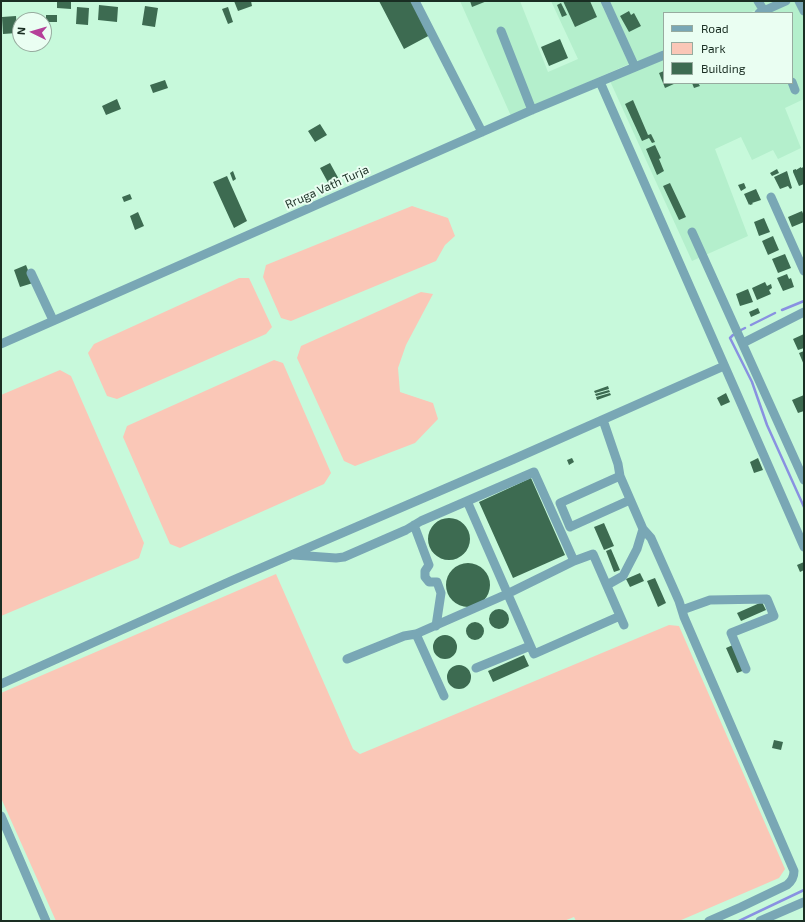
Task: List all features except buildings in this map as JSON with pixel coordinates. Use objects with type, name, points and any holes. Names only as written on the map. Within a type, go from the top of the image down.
[{"type":"street","points":[[415,1],[482,132]]},
{"type":"street","points":[[605,1],[635,67]]},
{"type":"street","points":[[758,1],[761,12],[786,1]]},
{"type":"street","points":[[800,1],[804,11]]},
{"type":"street","points":[[501,31],[532,110]]},
{"type":"street","name":"Rruga Vath Turja","points":[[3,340],[53,320],[532,110],[663,55]]},
{"type":"street","points":[[600,82],[804,547]]},
{"type":"street","points":[[771,197],[804,271]]},
{"type":"street","points":[[692,232],[733,326],[743,343],[804,480]]},
{"type":"street","points":[[31,273],[53,320]]},
{"type":"street","points":[[743,343],[804,312]]},
{"type":"street","points":[[1,684],[724,366]]},
{"type":"street","points":[[603,420],[618,464],[620,476],[630,500],[643,529],[650,538],[682,610],[794,871],[794,876],[787,885],[709,921]]},
{"type":"street","points":[[292,555],[336,558],[344,557],[534,472],[574,561]]},
{"type":"street","points":[[620,476],[560,503],[570,527],[630,500]]},
{"type":"street","points":[[347,659],[404,636],[416,634],[436,626],[507,594],[574,561],[593,554],[622,620],[534,654],[507,594],[467,501]]},
{"type":"street","points":[[414,525],[429,565],[425,570],[425,577],[429,582],[437,582],[441,593],[436,626]]},
{"type":"street","points":[[607,585],[623,576],[637,549],[643,529]]},
{"type":"street","points":[[682,610],[710,600],[767,599],[774,616],[731,633],[746,669]]},
{"type":"street","points":[[416,634],[444,696]]},
{"type":"street","points":[[476,668],[530,646]]},
{"type":"street","points":[[1,816],[46,921]]},
{"type":"street","points":[[760,921],[804,902]]},
{"type":"shaded area","points":[[460,1],[520,1],[548,72],[578,59],[551,1],[600,1],[629,64],[511,116]]},
{"type":"shaded area","points":[[609,1],[776,1],[751,12],[663,12],[663,50],[637,62]]},
{"type":"shaded area","points":[[793,1],[804,1],[804,99],[785,108],[801,148],[778,159],[773,150],[752,160],[741,137],[715,149],[748,236],[692,261],[610,81],[663,57],[663,84],[793,84],[793,12],[767,12]]},
{"type":"green space","points":[[412,206],[448,218],[455,236],[445,245],[436,261],[291,321],[281,318],[263,277],[266,265]]},
{"type":"green space","points":[[239,278],[249,278],[272,327],[266,334],[117,399],[107,396],[88,353],[94,344]]},
{"type":"green space","points":[[421,292],[433,294],[406,345],[398,368],[400,392],[433,403],[438,419],[415,443],[355,466],[344,461],[297,358],[301,346]]},
{"type":"green space","points":[[274,360],[283,363],[331,473],[324,484],[180,548],[170,544],[123,437],[127,426]]},
{"type":"green space","points":[[60,370],[71,376],[144,543],[139,558],[1,616],[1,395]]},
{"type":"green space","points":[[276,574],[353,749],[360,754],[669,625],[679,626],[785,869],[779,878],[679,921],[576,921],[574,917],[564,921],[56,921],[1,798],[1,693]]},
{"type":"waterway","points":[[782,310],[804,301]]},
{"type":"waterway","points":[[751,325],[775,313]]},
{"type":"waterway","points":[[741,330],[745,328]]},
{"type":"waterway","points":[[733,335],[730,338],[752,382],[767,425],[804,507]]},
{"type":"waterway","points":[[739,921],[804,890]]}]
